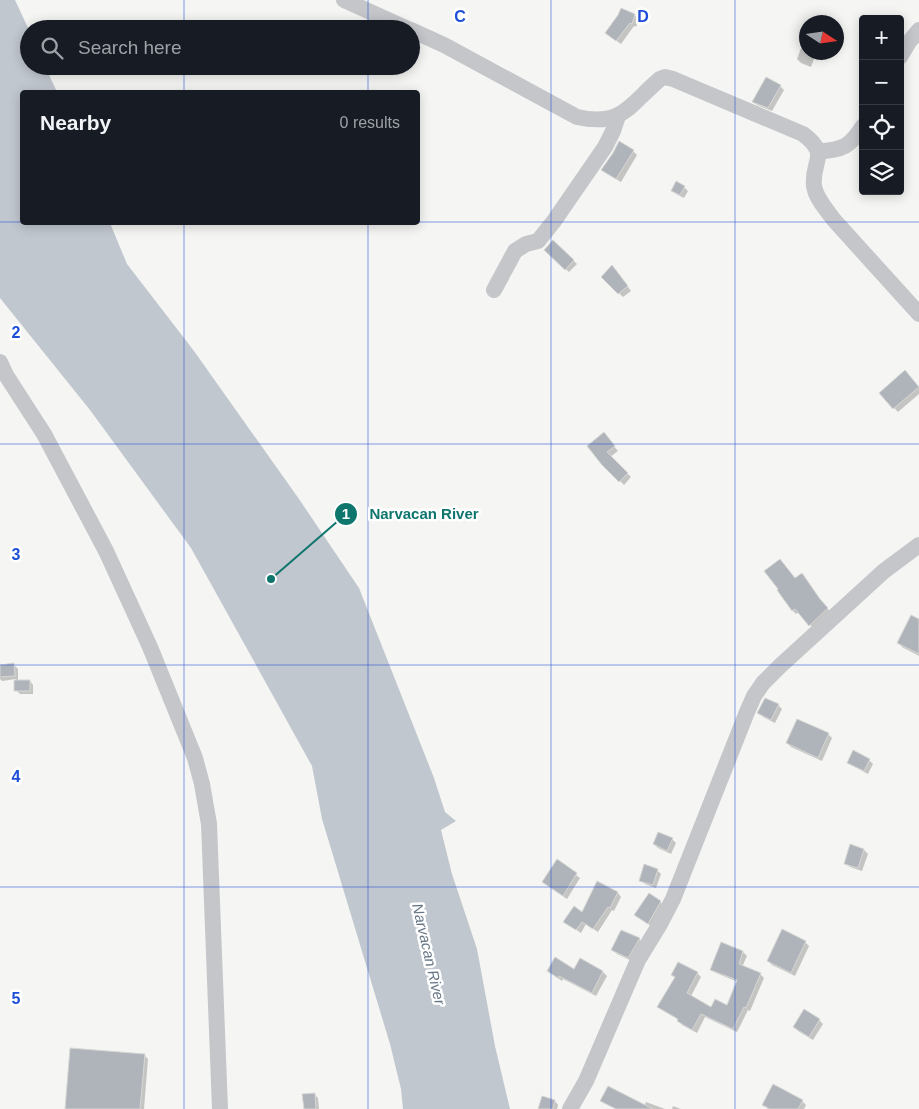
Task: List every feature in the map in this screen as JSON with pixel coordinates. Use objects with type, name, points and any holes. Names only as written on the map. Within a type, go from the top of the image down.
[{"type":"street","points":[[344,0],[390,20]]},
{"type":"street","points":[[904,50],[919,30]]},
{"type":"street","points":[[420,33],[444,44],[577,118],[597,120],[618,116],[626,111],[660,79],[669,77],[803,134],[816,145],[818,152],[814,186],[822,204],[834,220],[919,314]]},
{"type":"street","points":[[494,290],[515,251],[526,244],[538,240],[554,221],[605,147],[618,116]]},
{"type":"street","points":[[818,152],[837,150],[848,145],[859,132]]},
{"type":"street","points":[[0,362],[6,375],[44,434],[106,552],[150,647],[194,758],[202,784],[209,824],[220,1109]]},
{"type":"street","points":[[570,1109],[586,1081],[638,960],[673,899],[754,696],[780,666],[884,572],[919,545]]},
{"type":"water","points":[[0,0],[15,0],[24,20],[20,20],[20,75],[49,75],[56,90],[20,90],[20,225],[111,225],[127,264],[194,351],[299,499],[359,588],[434,778],[445,812],[456,821],[441,830],[452,874],[477,949],[495,1046],[510,1109],[403,1109],[401,1089],[390,1044],[322,819],[312,766],[191,548],[90,410],[0,298]]},
{"type":"building","points":[[621,8],[635,14],[632,24],[630,23],[616,41],[605,33]]},
{"type":"building","points":[[766,77],[781,85],[768,108],[752,102]]},
{"type":"building","points":[[619,141],[634,150],[616,179],[601,170]]},
{"type":"building","points":[[676,181],[685,186],[680,195],[671,191]]},
{"type":"building","points":[[553,240],[574,260],[565,270],[544,250]]},
{"type":"building","points":[[612,265],[628,286],[618,294],[601,277]]},
{"type":"building","points":[[905,370],[919,387],[893,409],[879,393]]},
{"type":"building","points":[[604,432],[615,446],[607,452],[628,473],[619,482],[587,446]]},
{"type":"building","points":[[780,559],[795,578],[802,573],[828,608],[809,626],[795,609],[792,611],[764,571]]},
{"type":"building","points":[[911,615],[919,619],[919,654],[897,643]]},
{"type":"building","points":[[14,663],[15,676],[0,677],[0,665]]},
{"type":"building","points":[[14,680],[30,680],[30,691],[14,691]]},
{"type":"building","points":[[765,698],[779,704],[771,720],[757,713]]},
{"type":"building","points":[[797,719],[829,733],[818,758],[786,743]]},
{"type":"building","points":[[853,750],[870,759],[864,771],[847,763]]},
{"type":"building","points":[[658,832],[673,838],[667,851],[653,844]]},
{"type":"building","points":[[850,844],[864,849],[858,868],[844,864]]},
{"type":"building","points":[[557,859],[577,873],[563,896],[542,882]]},
{"type":"building","points":[[644,864],[658,869],[653,885],[639,881]]},
{"type":"building","points":[[597,881],[618,892],[610,908],[608,907],[593,929],[582,922],[576,930],[563,922],[574,906],[582,912]]},
{"type":"building","points":[[649,893],[661,901],[648,924],[634,915]]},
{"type":"building","points":[[782,929],[806,941],[791,973],[767,961]]},
{"type":"building","points":[[621,930],[640,938],[628,958],[611,950]]},
{"type":"building","points":[[721,942],[743,951],[739,964],[761,973],[746,1008],[744,1007],[733,1029],[701,1014],[692,1030],[677,1021],[678,1019],[657,1007],[675,977],[671,975],[678,962],[698,972],[687,993],[711,1007],[715,999],[727,1005],[737,980],[710,970]]},
{"type":"building","points":[[555,957],[574,969],[580,958],[603,971],[592,993],[547,971]]},
{"type":"building","points":[[804,1009],[820,1019],[809,1037],[793,1027]]},
{"type":"building","points":[[70,1048],[145,1054],[140,1109],[65,1109]]},
{"type":"building","points":[[773,1084],[803,1100],[798,1109],[770,1109],[762,1105]]},
{"type":"building","points":[[608,1086],[653,1109],[616,1109],[600,1101]]},
{"type":"building","points":[[315,1093],[316,1109],[304,1109],[302,1094]]},
{"type":"building","points":[[542,1096],[555,1100],[553,1109],[538,1109]]},
{"type":"place","name":"Narvacan River","points":[[271,579]]}]
